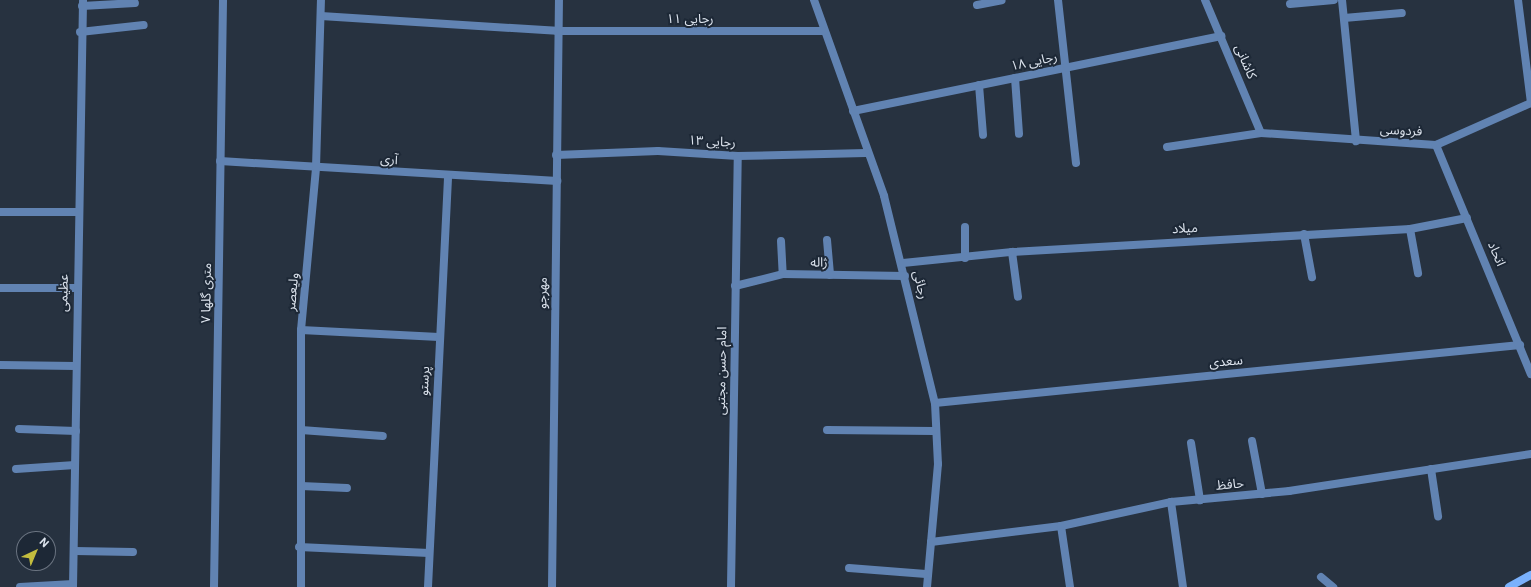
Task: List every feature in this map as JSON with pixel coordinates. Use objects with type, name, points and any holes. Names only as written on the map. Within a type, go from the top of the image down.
[{"type":"main road","points":[[1509,587],[1531,575]]},
{"type":"street","name":"۷ متری گلها","points":[[214,587],[220,161],[224,0]]},
{"type":"street","name":"ولیعصر","points":[[301,587],[299,547],[301,486],[301,330],[316,167],[321,0]]},
{"type":"street","name":"مهرجو","points":[[552,587],[557,181],[557,31],[559,0]]},
{"type":"street","name":"رجائی","points":[[814,0],[866,152],[884,196],[903,263],[935,403],[934,431],[938,464],[931,542],[926,574],[927,587]]},
{"type":"street","points":[[977,5],[1002,0]]},
{"type":"street","points":[[1058,0],[1067,67],[1076,163]]},
{"type":"street","name":"کاشانی","points":[[1205,0],[1261,133]]},
{"type":"street","points":[[1290,4],[1334,0]]},
{"type":"street","points":[[1342,0],[1356,141]]},
{"type":"street","points":[[1518,0],[1531,103]]},
{"type":"street","points":[[83,3],[135,3]]},
{"type":"street","name":"عظیمی","points":[[73,585],[75,551],[76,288],[79,212],[80,32],[83,3]]},
{"type":"street","points":[[1344,18],[1402,13]]},
{"type":"street","name":"رجایی ۱۱","points":[[321,16],[557,31],[824,31]]},
{"type":"street","points":[[80,32],[144,25]]},
{"type":"street","name":"رجایی ۱۸","points":[[853,111],[1221,36]]},
{"type":"street","points":[[1015,78],[1019,134]]},
{"type":"street","points":[[979,85],[983,135]]},
{"type":"street","name":"فردوسی","points":[[1167,147],[1261,133],[1356,141],[1436,145],[1531,103]]},
{"type":"street","name":"اتحاد","points":[[1436,145],[1531,374]]},
{"type":"street","name":"رجایی ۱۳","points":[[556,155],[658,151],[738,156],[866,152]]},
{"type":"street","name":"امام حسن مجتبی","points":[[731,587],[738,156]]},
{"type":"street","name":"آری","points":[[220,161],[448,176],[557,181]]},
{"type":"street","name":"پرستو","points":[[428,587],[448,176]]},
{"type":"street","points":[[0,212],[79,212]]},
{"type":"street","name":"میلاد","points":[[903,263],[965,258],[1012,252],[1410,229],[1467,218]]},
{"type":"street","points":[[964,227],[965,258]]},
{"type":"street","points":[[1410,229],[1418,273]]},
{"type":"street","points":[[1304,234],[1312,277]]},
{"type":"street","points":[[782,240],[783,274]]},
{"type":"street","points":[[827,240],[830,275]]},
{"type":"street","points":[[1012,252],[1018,297]]},
{"type":"street","name":"ژاله","points":[[735,286],[783,274],[905,276]]},
{"type":"street","points":[[0,288],[76,288]]},
{"type":"street","points":[[301,330],[439,337]]},
{"type":"street","name":"سعدی","points":[[935,403],[1520,345]]},
{"type":"street","points":[[0,365],[76,366]]},
{"type":"street","points":[[19,429],[76,431]]},
{"type":"street","points":[[301,430],[383,436]]},
{"type":"street","points":[[827,430],[934,431]]},
{"type":"street","points":[[1252,441],[1262,494]]},
{"type":"street","points":[[1191,444],[1200,500]]},
{"type":"street","name":"حافظ","points":[[931,542],[1061,526],[1171,502],[1262,494],[1531,454]]},
{"type":"street","points":[[16,469],[75,465]]},
{"type":"street","points":[[1431,469],[1438,516]]},
{"type":"street","points":[[301,486],[347,488]]},
{"type":"street","points":[[1171,502],[1183,587]]},
{"type":"street","points":[[1061,526],[1070,587]]},
{"type":"street","points":[[299,547],[429,553]]},
{"type":"street","points":[[75,551],[133,552]]},
{"type":"street","points":[[849,568],[926,574]]},
{"type":"street","points":[[1321,577],[1333,587]]},
{"type":"street","points":[[20,587],[73,585]]}]
